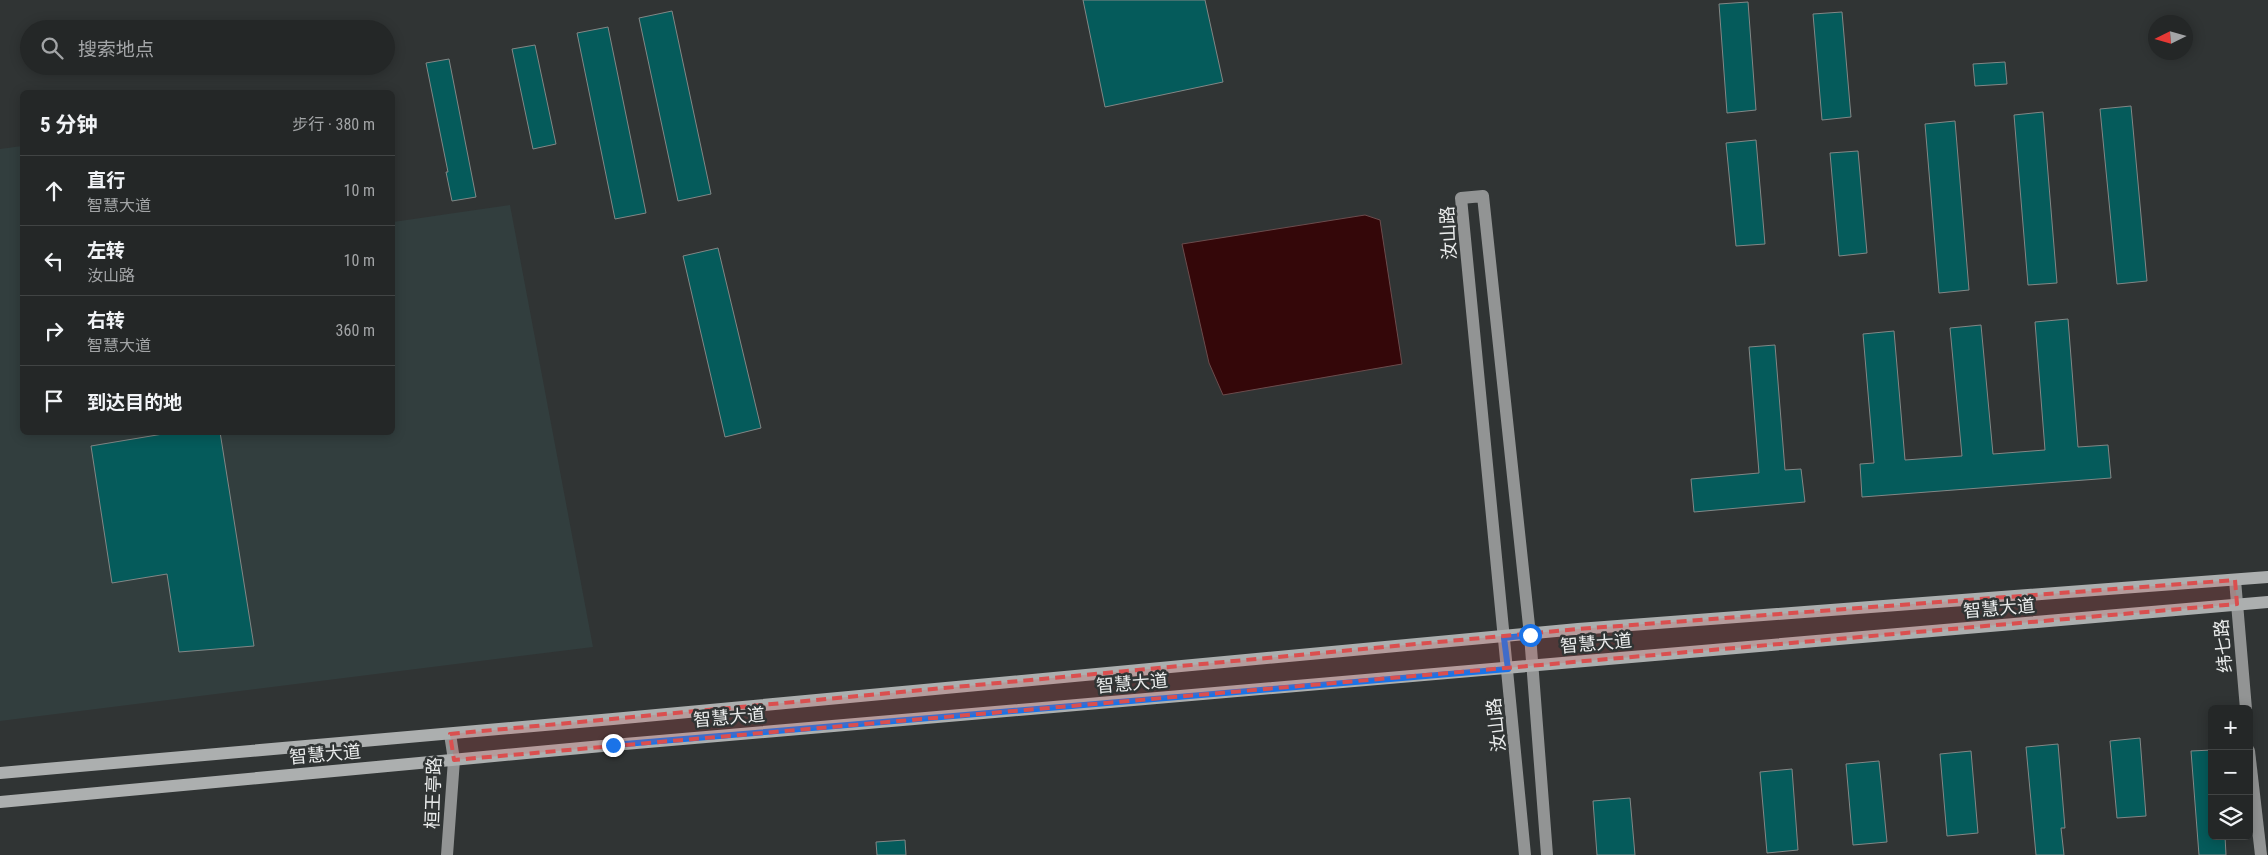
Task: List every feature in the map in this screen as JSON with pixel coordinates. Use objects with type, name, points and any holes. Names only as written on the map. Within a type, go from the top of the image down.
[{"type":"main road","name":"智慧大道","points":[[0,773],[1504,638],[1578,629],[2268,577]]},
{"type":"main road","name":"智慧大道","points":[[0,802],[454,760],[2268,602]]},
{"type":"street","name":"汝山路","points":[[1525,855],[1460,198],[1483,196],[1530,635],[1547,855]]},
{"type":"street","name":"纬七路","points":[[2234,580],[2246,705]]},
{"type":"street","name":"桓王亭路","points":[[447,855],[454,760],[450,734]]},
{"type":"street","points":[[2253,786],[2261,855]]},
{"type":"highlighted area","points":[[2235,580],[2237,604],[454,760],[450,734],[1578,629]]},
{"type":"shaded area","points":[[20,146],[20,435],[395,435],[395,222],[510,205],[593,647],[0,721],[0,149]]},
{"type":"shaded area","points":[[1365,215],[1380,220],[1402,364],[1223,395],[1209,363],[1182,244]]},
{"type":"building","points":[[1083,0],[1205,0],[1223,82],[1105,107]]},
{"type":"building","points":[[1748,2],[1756,110],[1727,113],[1719,4]]},
{"type":"building","points":[[672,11],[711,194],[678,201],[639,18]]},
{"type":"building","points":[[1842,12],[1851,117],[1822,120],[1813,14]]},
{"type":"building","points":[[608,27],[646,213],[615,219],[577,33]]},
{"type":"building","points":[[535,45],[556,144],[533,149],[512,49]]},
{"type":"building","points":[[449,59],[476,197],[452,201],[426,63]]},
{"type":"building","points":[[2005,62],[2007,84],[1975,86],[1973,64]]},
{"type":"building","points":[[2131,106],[2147,281],[2117,284],[2100,109]]},
{"type":"building","points":[[2043,112],[2057,283],[2028,285],[2014,115]]},
{"type":"building","points":[[1955,121],[1969,290],[1939,293],[1925,124]]},
{"type":"building","points":[[1756,140],[1765,244],[1736,246],[1726,143]]},
{"type":"building","points":[[1858,151],[1867,253],[1839,256],[1830,153]]},
{"type":"building","points":[[718,248],[761,428],[725,437],[683,256]]},
{"type":"building","points":[[2068,319],[2078,447],[2108,445],[2111,478],[1862,497],[1860,464],[1874,463],[1863,334],[1894,331],[1905,460],[1962,456],[1950,328],[1981,325],[1993,454],[2045,450],[2035,322]]},
{"type":"building","points":[[1775,345],[1785,470],[1801,469],[1805,502],[1694,512],[1691,479],[1759,473],[1749,347]]},
{"type":"building","points":[[157,435],[220,435],[254,646],[179,652],[167,574],[112,583],[91,446]]},
{"type":"building","points":[[2140,738],[2146,816],[2117,818],[2110,741]]},
{"type":"building","points":[[2058,744],[2065,828],[2061,828],[2064,855],[2036,855],[2026,747]]},
{"type":"building","points":[[2208,750],[2208,840],[2225,840],[2226,855],[2199,855],[2191,751]]},
{"type":"building","points":[[1971,751],[1978,833],[1947,836],[1940,754]]},
{"type":"building","points":[[1879,761],[1887,842],[1853,845],[1846,764]]},
{"type":"building","points":[[1792,769],[1798,850],[1767,853],[1760,772]]},
{"type":"building","points":[[1630,798],[1635,855],[1597,855],[1593,801]]},
{"type":"building","points":[[905,840],[906,855],[877,855],[876,842]]},
{"type":"route","points":[[613,745],[1508,669],[1504,638],[1530,635]]}]
